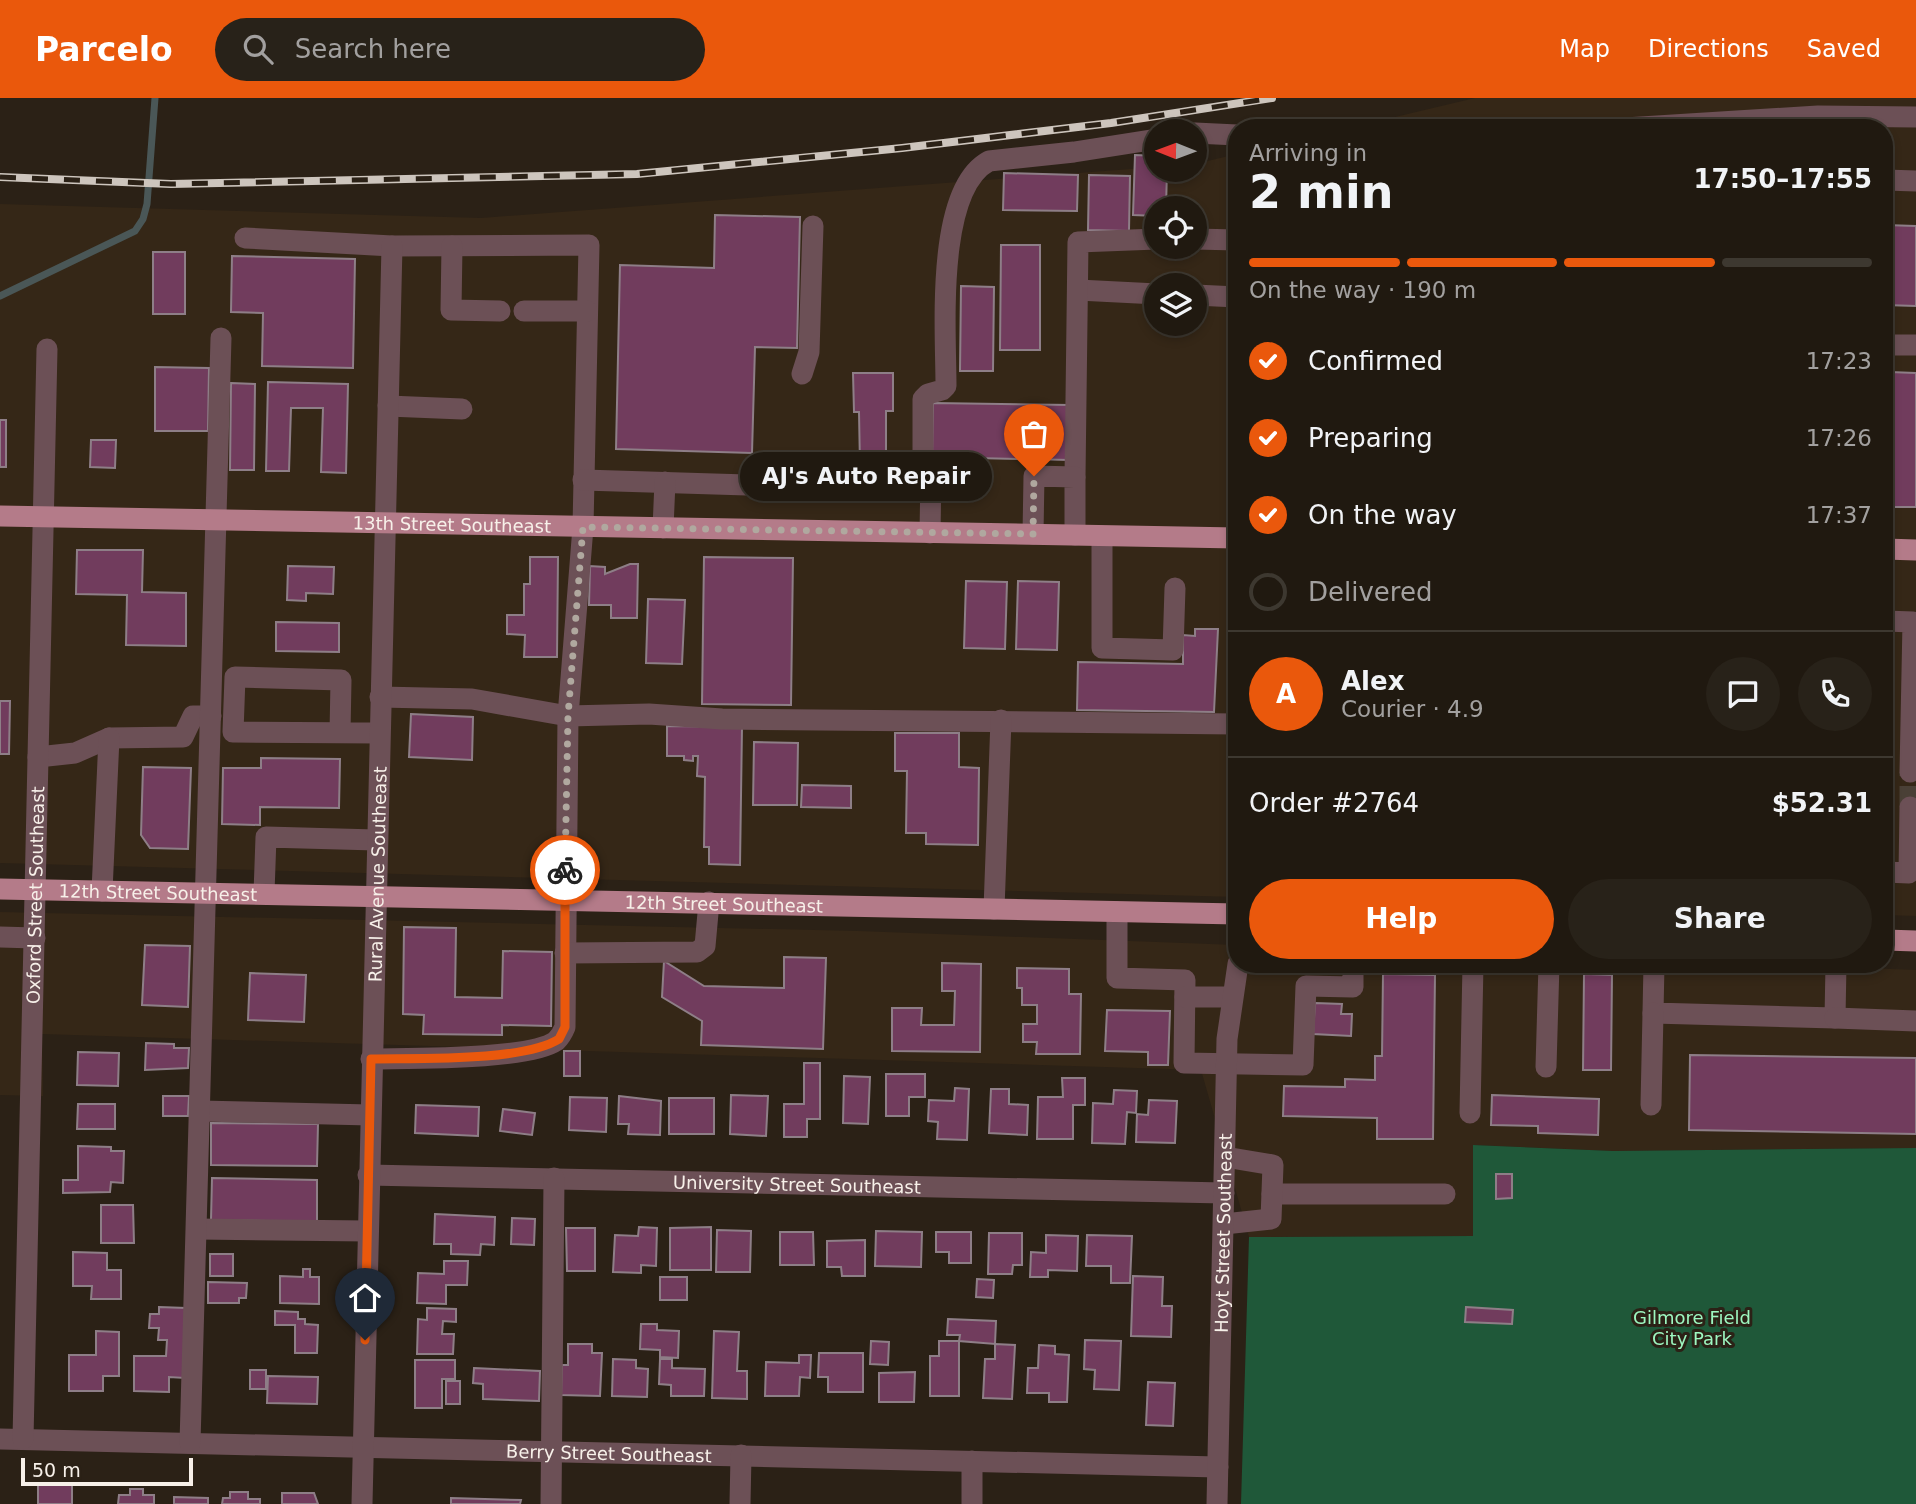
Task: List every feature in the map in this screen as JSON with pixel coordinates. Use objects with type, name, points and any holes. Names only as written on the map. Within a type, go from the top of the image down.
[{"type":"main road","name":"13th Street Southeast","points":[[0,516],[1228,538]]},
{"type":"main road","points":[[1893,549],[1916,550]]},
{"type":"main road","name":"12th Street Southeast","points":[[0,889],[1228,914]]},
{"type":"main road","points":[[1893,940],[1916,941]]},
{"type":"street","points":[[1877,119],[1916,117]]},
{"type":"street","points":[[1208,134],[1228,135]]},
{"type":"street","points":[[930,533],[932,472],[923,453],[923,399],[946,386],[948,241],[962,195],[977,167],[989,161],[1144,141]]},
{"type":"street","points":[[1893,180],[1916,181]]},
{"type":"street","points":[[802,374],[809,352],[813,226]]},
{"type":"street","points":[[245,238],[392,246],[589,245],[583,527],[568,716],[564,899],[565,1027],[552,1043],[461,1058],[371,1059]]},
{"type":"street","points":[[1075,535],[1078,242],[1144,239]]},
{"type":"street","points":[[1207,239],[1228,240]]},
{"type":"street","name":"Rural Avenue Southeast","points":[[362,1504],[383,523],[392,246]]},
{"type":"street","points":[[452,246],[451,310],[500,311]]},
{"type":"street","points":[[1078,290],[1144,293]]},
{"type":"street","points":[[1207,296],[1228,297]]},
{"type":"street","points":[[524,311],[587,311]]},
{"type":"street","points":[[190,1443],[221,338]]},
{"type":"street","points":[[1893,345],[1916,345]]},
{"type":"street","name":"Oxford Street Southeast","points":[[23,1439],[47,349]]},
{"type":"street","points":[[388,406],[462,409]]},
{"type":"street","points":[[1033,534],[1034,476],[1075,477]]},
{"type":"street","points":[[583,480],[747,485]]},
{"type":"street","points":[[663,528],[665,482]]},
{"type":"street","points":[[1102,536],[1102,648],[1173,650],[1175,588]]},
{"type":"street","points":[[1893,621],[1913,622],[1910,772]]},
{"type":"street","points":[[340,733],[341,680],[234,677],[233,733],[340,733],[379,733]]},
{"type":"street","points":[[380,697],[472,699],[568,716],[649,714],[722,719],[1228,724]]},
{"type":"street","points":[[38,757],[75,752],[109,738],[183,737],[192,716],[211,716]]},
{"type":"street","points":[[994,909],[1001,720]]},
{"type":"street","points":[[102,891],[109,738]]},
{"type":"street","points":[[1893,874],[1909,873],[1910,807]]},
{"type":"street","points":[[264,893],[266,837],[376,840]]},
{"type":"street","points":[[565,953],[697,952],[705,946],[709,902]]},
{"type":"street","points":[[1117,912],[1117,978],[1185,980],[1184,1063],[1303,1065],[1306,986],[1353,987],[1353,973]]},
{"type":"street","points":[[0,937],[35,937]]},
{"type":"street","name":"Hoyt Street Southeast","points":[[1217,1504],[1226,1064],[1231,997],[1236,973]]},
{"type":"street","points":[[1470,1113],[1473,973]]},
{"type":"street","points":[[1546,1067],[1549,973]]},
{"type":"street","points":[[1651,1105],[1654,973]]},
{"type":"street","points":[[1835,1018],[1836,973]]},
{"type":"street","points":[[1185,997],[1231,997]]},
{"type":"street","points":[[1653,1013],[1916,1021]]},
{"type":"street","points":[[200,1111],[370,1115]]},
{"type":"street","points":[[1224,1224],[1271,1219],[1273,1165],[1225,1157]]},
{"type":"street","name":"University Street Southeast","points":[[368,1175],[1224,1193]]},
{"type":"street","points":[[551,1504],[555,1178]]},
{"type":"street","points":[[1272,1194],[1445,1194]]},
{"type":"street","points":[[197,1228],[367,1231]]},
{"type":"street","name":"Berry Street Southeast","points":[[0,1439],[1218,1467]]},
{"type":"street","points":[[740,1504],[741,1455]]},
{"type":"street","points":[[972,1461],[972,1504]]},
{"type":"shaded area","points":[[1475,98],[1916,98],[1916,916],[1893,915],[1893,119],[1387,119]]},
{"type":"shaded area","points":[[1228,156],[1228,897],[0,863],[0,204],[481,218],[1144,168],[1144,182],[1208,182],[1208,161]]},
{"type":"shaded area","points":[[0,912],[858,931],[1228,945],[1228,973],[1893,973],[1893,969],[1916,970],[1916,1148],[1613,1151],[1473,1145],[1473,1236],[1249,1237],[1201,1070],[42,1034],[43,1096],[0,1095]]},
{"type":"green space","name":"Gilmore Field City Park","points":[[1473,1145],[1613,1151],[1916,1148],[1916,1504],[1241,1504],[1249,1237],[1473,1236]]},
{"type":"building","points":[[1135,155],[1144,155],[1144,182],[1167,182],[1166,196],[1144,196],[1144,215],[1133,215]]},
{"type":"building","points":[[1004,173],[1078,175],[1077,211],[1003,210]]},
{"type":"building","points":[[1089,175],[1130,176],[1129,231],[1088,230]]},
{"type":"building","points":[[715,215],[800,217],[797,348],[755,347],[752,453],[616,449],[620,265],[714,268]]},
{"type":"building","points":[[1893,225],[1916,226],[1916,306],[1893,305]]},
{"type":"building","points":[[1001,245],[1040,245],[1040,350],[1000,350]]},
{"type":"building","points":[[153,252],[185,252],[185,314],[153,314]]},
{"type":"building","points":[[232,256],[355,259],[353,368],[262,366],[263,313],[231,312]]},
{"type":"building","points":[[961,286],[994,287],[993,371],[960,371]]},
{"type":"building","points":[[155,367],[209,368],[208,431],[155,431]]},
{"type":"building","points":[[1893,372],[1916,373],[1916,507],[1893,507]]},
{"type":"building","points":[[853,373],[893,373],[893,411],[886,411],[886,466],[860,466],[859,412],[854,412]]},
{"type":"building","points":[[268,382],[348,384],[346,473],[321,472],[323,408],[291,408],[289,471],[266,471]]},
{"type":"building","points":[[231,383],[255,384],[254,470],[230,470]]},
{"type":"building","points":[[933,403],[1070,405],[1069,460],[932,457]]},
{"type":"building","points":[[0,420],[6,420],[6,467],[0,467]]},
{"type":"building","points":[[91,440],[116,440],[115,468],[90,467]]},
{"type":"building","points":[[77,550],[143,550],[142,592],[186,593],[186,646],[126,645],[127,595],[76,594]]},
{"type":"building","points":[[530,557],[558,557],[557,657],[524,657],[525,635],[507,634],[507,615],[524,615],[524,584],[530,584]]},
{"type":"building","points":[[704,557],[793,558],[791,705],[702,704]]},
{"type":"building","points":[[630,564],[638,564],[637,618],[611,618],[611,605],[589,605],[590,566],[605,567],[605,574]]},
{"type":"building","points":[[288,566],[334,567],[333,594],[306,593],[306,601],[287,600]]},
{"type":"building","points":[[966,581],[1007,582],[1005,649],[964,648]]},
{"type":"building","points":[[1018,581],[1059,582],[1057,650],[1016,649]]},
{"type":"building","points":[[648,599],[685,600],[682,664],[646,663]]},
{"type":"building","points":[[276,622],[339,623],[339,652],[276,651]]},
{"type":"building","points":[[1195,629],[1218,629],[1214,712],[1077,710],[1078,662],[1183,664],[1183,635],[1195,636]]},
{"type":"building","points":[[0,701],[10,701],[9,754],[0,754]]},
{"type":"building","points":[[411,714],[473,717],[472,760],[409,757]]},
{"type":"building","points":[[667,726],[742,727],[740,865],[709,864],[709,847],[704,847],[705,777],[697,776],[698,756],[693,756],[693,761],[684,760],[684,756],[667,756]]},
{"type":"building","points":[[895,733],[959,733],[959,767],[979,768],[978,845],[926,844],[926,833],[906,833],[907,771],[895,771]]},
{"type":"building","points":[[754,742],[798,743],[797,805],[753,805]]},
{"type":"building","points":[[261,758],[340,759],[339,808],[260,807],[260,825],[222,824],[223,768],[261,768]]},
{"type":"building","points":[[143,767],[191,768],[188,849],[150,848],[141,835]]},
{"type":"building","points":[[802,785],[851,786],[851,808],[801,807]]},
{"type":"building","points":[[404,927],[456,928],[455,997],[502,998],[503,951],[552,952],[551,1026],[502,1025],[502,1035],[423,1034],[424,1015],[403,1014]]},
{"type":"building","points":[[145,945],[190,946],[188,1007],[142,1005]]},
{"type":"building","points":[[784,957],[826,958],[823,1049],[701,1045],[702,1021],[662,997],[664,961],[704,986],[784,988]]},
{"type":"building","points":[[942,963],[981,964],[980,1052],[892,1051],[892,1008],[922,1008],[921,1025],[954,1025],[955,991],[942,991]]},
{"type":"building","points":[[1017,968],[1069,969],[1069,994],[1081,994],[1080,1054],[1036,1054],[1037,1042],[1023,1042],[1023,1024],[1037,1024],[1037,1005],[1022,1005],[1022,988],[1017,988]]},
{"type":"building","points":[[250,973],[306,975],[304,1022],[248,1020]]},
{"type":"building","points":[[1383,974],[1435,975],[1433,1139],[1377,1139],[1377,1118],[1283,1116],[1284,1086],[1345,1087],[1345,1079],[1375,1080],[1375,1056],[1382,1056]]},
{"type":"building","points":[[1584,974],[1612,975],[1611,1070],[1583,1070]]},
{"type":"building","points":[[1315,1003],[1342,1004],[1341,1014],[1352,1014],[1351,1036],[1313,1034]]},
{"type":"building","points":[[1107,1010],[1170,1011],[1168,1065],[1148,1065],[1148,1052],[1105,1051]]},
{"type":"building","points":[[146,1043],[174,1044],[174,1048],[189,1048],[188,1068],[145,1070]]},
{"type":"building","points":[[564,1051],[580,1051],[580,1076],[564,1076]]},
{"type":"building","points":[[78,1052],[119,1053],[118,1086],[77,1085]]},
{"type":"building","points":[[1690,1055],[1916,1058],[1916,1134],[1689,1130]]},
{"type":"building","points":[[804,1063],[820,1063],[820,1119],[807,1119],[807,1137],[784,1137],[784,1104],[804,1104]]},
{"type":"building","points":[[886,1074],[925,1074],[925,1097],[909,1097],[909,1116],[886,1116]]},
{"type":"building","points":[[844,1076],[870,1077],[868,1124],[843,1123]]},
{"type":"building","points":[[1062,1078],[1085,1078],[1085,1105],[1073,1105],[1073,1139],[1037,1139],[1038,1097],[1063,1097]]},
{"type":"building","points":[[955,1088],[969,1089],[967,1140],[937,1139],[938,1122],[928,1121],[929,1100],[954,1101]]},
{"type":"building","points":[[991,1089],[1009,1089],[1009,1104],[1028,1105],[1027,1135],[989,1133]]},
{"type":"building","points":[[1114,1090],[1137,1091],[1136,1113],[1127,1112],[1125,1144],[1092,1143],[1093,1103],[1113,1104]]},
{"type":"building","points":[[731,1095],[768,1096],[766,1136],[730,1134]]},
{"type":"building","points":[[1492,1095],[1599,1099],[1598,1135],[1538,1133],[1538,1126],[1491,1125]]},
{"type":"building","points":[[163,1096],[189,1096],[188,1116],[163,1116]]},
{"type":"building","points":[[619,1096],[661,1101],[660,1135],[628,1134],[629,1124],[618,1124]]},
{"type":"building","points":[[570,1097],[607,1098],[606,1132],[569,1130]]},
{"type":"building","points":[[669,1098],[714,1098],[714,1134],[669,1134]]},
{"type":"building","points":[[1149,1100],[1177,1101],[1175,1143],[1136,1142],[1137,1114],[1148,1115]]},
{"type":"building","points":[[78,1104],[115,1104],[115,1129],[77,1129]]},
{"type":"building","points":[[416,1105],[479,1107],[478,1136],[415,1133]]},
{"type":"building","points":[[503,1109],[535,1113],[532,1135],[500,1131]]},
{"type":"building","points":[[211,1123],[318,1124],[317,1166],[211,1165]]},
{"type":"building","points":[[78,1146],[111,1147],[111,1151],[124,1151],[123,1183],[111,1182],[110,1192],[63,1193],[63,1180],[78,1180]]},
{"type":"building","points":[[1496,1174],[1512,1174],[1512,1198],[1496,1199]]},
{"type":"building","points":[[212,1178],[317,1180],[317,1222],[211,1220]]},
{"type":"building","points":[[101,1205],[133,1205],[134,1243],[101,1243]]},
{"type":"building","points":[[435,1214],[495,1217],[494,1245],[481,1244],[480,1255],[451,1254],[451,1244],[434,1244]]},
{"type":"building","points":[[512,1218],[535,1219],[534,1245],[511,1244]]},
{"type":"building","points":[[639,1227],[657,1228],[656,1266],[641,1265],[641,1273],[613,1272],[615,1235],[638,1236]]},
{"type":"building","points":[[711,1227],[711,1270],[670,1270],[670,1228]]},
{"type":"building","points":[[566,1228],[595,1228],[595,1271],[567,1271]]},
{"type":"building","points":[[717,1230],[751,1231],[750,1272],[716,1272]]},
{"type":"building","points":[[876,1231],[922,1232],[921,1267],[875,1266]]},
{"type":"building","points":[[780,1232],[813,1232],[814,1265],[780,1265]]},
{"type":"building","points":[[936,1232],[971,1232],[971,1263],[949,1263],[949,1252],[936,1252]]},
{"type":"building","points":[[989,1233],[1022,1233],[1022,1265],[1013,1265],[1012,1274],[988,1274]]},
{"type":"building","points":[[1046,1235],[1078,1236],[1077,1271],[1048,1270],[1048,1277],[1030,1277],[1031,1252],[1046,1253]]},
{"type":"building","points":[[1087,1235],[1132,1236],[1130,1283],[1111,1283],[1111,1266],[1086,1266]]},
{"type":"building","points":[[865,1240],[865,1276],[842,1276],[841,1267],[827,1267],[827,1241]]},
{"type":"building","points":[[73,1252],[107,1253],[107,1270],[121,1270],[121,1299],[91,1299],[92,1286],[73,1286]]},
{"type":"building","points":[[210,1254],[233,1254],[233,1276],[210,1276]]},
{"type":"building","points":[[444,1261],[468,1261],[467,1285],[446,1285],[446,1304],[417,1303],[418,1273],[444,1274]]},
{"type":"building","points":[[303,1269],[310,1269],[310,1277],[319,1277],[319,1304],[280,1303],[280,1276],[303,1277]]},
{"type":"building","points":[[1133,1276],[1163,1277],[1162,1306],[1172,1306],[1171,1337],[1131,1336]]},
{"type":"building","points":[[660,1277],[687,1277],[687,1300],[660,1300]]},
{"type":"building","points":[[977,1279],[994,1280],[993,1298],[976,1297]]},
{"type":"building","points":[[208,1282],[247,1283],[246,1298],[239,1298],[239,1303],[208,1303]]},
{"type":"building","points":[[159,1307],[186,1308],[185,1378],[169,1377],[169,1392],[134,1391],[134,1356],[166,1356],[167,1340],[158,1340],[159,1328],[149,1328],[150,1314],[159,1314]]},
{"type":"building","points":[[1466,1307],[1513,1310],[1512,1324],[1465,1322]]},
{"type":"building","points":[[427,1308],[456,1309],[456,1322],[443,1321],[442,1334],[454,1334],[453,1354],[417,1354],[418,1319],[427,1320]]},
{"type":"building","points":[[275,1311],[298,1312],[298,1319],[305,1319],[305,1324],[318,1325],[317,1353],[295,1353],[295,1325],[275,1325]]},
{"type":"building","points":[[948,1319],[996,1321],[995,1344],[959,1341],[960,1335],[947,1335]]},
{"type":"building","points":[[641,1324],[657,1324],[657,1330],[679,1331],[678,1358],[660,1357],[660,1350],[640,1349]]},
{"type":"building","points":[[96,1331],[119,1332],[119,1376],[103,1376],[103,1391],[69,1391],[69,1355],[96,1355]]},
{"type":"building","points":[[714,1331],[739,1332],[737,1371],[747,1371],[747,1399],[712,1398]]},
{"type":"building","points":[[1085,1340],[1121,1341],[1119,1390],[1094,1389],[1095,1370],[1084,1369]]},
{"type":"building","points":[[871,1341],[889,1342],[888,1365],[870,1364]]},
{"type":"building","points":[[939,1341],[959,1341],[959,1396],[930,1396],[930,1356],[939,1356]]},
{"type":"building","points":[[568,1344],[592,1344],[592,1353],[602,1353],[600,1396],[561,1395],[562,1365],[568,1365]]},
{"type":"building","points":[[995,1344],[1015,1345],[1012,1399],[983,1398],[985,1359],[995,1359]]},
{"type":"building","points":[[1039,1345],[1055,1346],[1055,1354],[1069,1355],[1067,1402],[1049,1402],[1049,1393],[1027,1393],[1028,1368],[1038,1368]]},
{"type":"building","points":[[819,1353],[863,1353],[863,1392],[828,1392],[828,1377],[818,1377]]},
{"type":"building","points":[[799,1355],[811,1355],[810,1378],[800,1377],[799,1396],[765,1396],[766,1362],[799,1363]]},
{"type":"building","points":[[613,1359],[636,1360],[636,1368],[648,1369],[647,1397],[612,1396]]},
{"type":"building","points":[[660,1359],[672,1359],[672,1368],[705,1369],[704,1396],[671,1396],[671,1385],[659,1384]]},
{"type":"building","points":[[415,1360],[455,1360],[455,1379],[442,1379],[442,1408],[415,1408]]},
{"type":"building","points":[[474,1368],[540,1371],[539,1401],[483,1399],[483,1384],[473,1383]]},
{"type":"building","points":[[250,1370],[266,1370],[266,1389],[250,1389]]},
{"type":"building","points":[[915,1372],[914,1402],[879,1402],[879,1373]]},
{"type":"building","points":[[268,1376],[318,1377],[317,1404],[267,1403]]},
{"type":"building","points":[[446,1381],[460,1381],[460,1404],[446,1404]]},
{"type":"building","points":[[1148,1382],[1175,1383],[1173,1426],[1146,1425]]},
{"type":"building","points":[[38,1484],[72,1484],[72,1504],[38,1504]]},
{"type":"building","points":[[130,1489],[143,1489],[143,1495],[154,1495],[154,1504],[118,1504],[119,1495],[130,1495]]},
{"type":"building","points":[[230,1492],[248,1492],[248,1499],[260,1499],[260,1504],[222,1504],[223,1498],[230,1498]]},
{"type":"building","points":[[282,1493],[314,1493],[318,1504],[282,1504]]},
{"type":"building","points":[[174,1497],[208,1498],[208,1504],[174,1504]]},
{"type":"building","points":[[451,1498],[521,1500],[520,1504],[451,1504]]},
{"type":"waterway","points":[[0,296],[135,231],[143,219],[147,204],[155,98]]},
{"type":"tunnel","points":[[1910,772],[1910,807]]},
{"type":"railway","points":[[0,177],[171,184],[637,174],[902,148],[1111,123],[1272,98]]},
{"type":"way so far","points":[[565,870],[568,716],[583,527],[1033,534],[1034,476]]},
{"type":"place","name":"AJ's Auto Repair","points":[[1034,476]]},
{"type":"route","points":[[365,1340],[371,1059],[461,1058],[514,1051],[559,1039],[565,1027],[565,870]]}]
